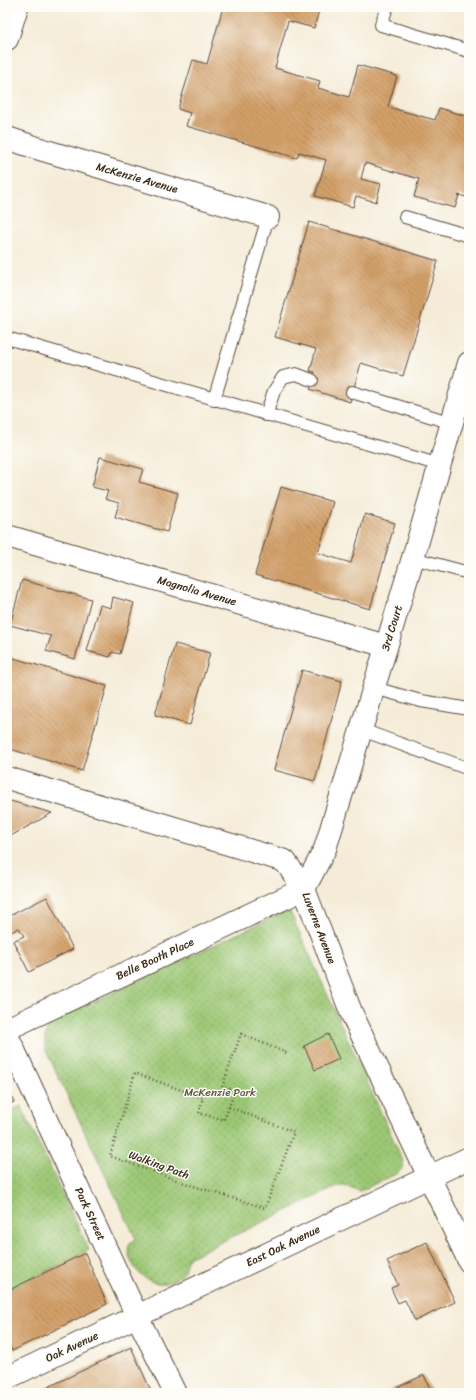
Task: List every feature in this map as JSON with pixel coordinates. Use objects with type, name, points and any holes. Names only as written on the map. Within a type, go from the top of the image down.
[{"type":"street","points":[[7,39],[17,7]]},
{"type":"street","name":"McKenzie Avenue","points":[[7,138],[268,217]]},
{"type":"street","name":"3rd Court","points":[[304,889],[325,849],[362,730],[452,423],[465,394],[469,363]]},
{"type":"street","name":"Magnolia Avenue","points":[[7,536],[386,646]]},
{"type":"street","name":"Luverne Avenue","points":[[7,778],[286,861],[304,889],[351,1012],[469,1261]]},
{"type":"street","name":"Belle Booth Place","points":[[7,1029],[304,889]]},
{"type":"street","name":"Park Street","points":[[7,1035],[175,1393]]},
{"type":"street","points":[[428,1176],[469,1158]]},
{"type":"street","name":"East Oak Avenue","points":[[138,1316],[428,1176]]},
{"type":"street","name":"Oak Avenue","points":[[7,1378],[138,1316]]},
{"type":"lane","points":[[387,7],[381,25],[469,51]]},
{"type":"lane","points":[[214,400],[268,217]]},
{"type":"lane","points":[[405,217],[469,236]]},
{"type":"lane","points":[[7,338],[214,400],[440,465]]},
{"type":"lane","points":[[266,415],[274,390],[283,377],[296,374],[312,380]]},
{"type":"lane","points":[[352,392],[452,423]]},
{"type":"lane","points":[[413,558],[469,573]]},
{"type":"lane","points":[[374,688],[421,701],[469,709]]},
{"type":"lane","points":[[362,730],[469,769]]},
{"type":"path","points":[[229,1107],[235,1091],[222,1087],[241,1034],[288,1054]]},
{"type":"path","name":"Walking Path","points":[[135,1073],[202,1098],[199,1114],[224,1120],[229,1107],[294,1132],[265,1208],[187,1184],[110,1156],[135,1073]]},
{"type":"green space","name":"McKenzie Park","points":[[286,911],[290,912],[403,1161],[403,1167],[398,1173],[360,1191],[340,1185],[188,1258],[183,1273],[174,1280],[167,1283],[154,1282],[141,1275],[132,1263],[128,1247],[136,1239],[46,1051],[45,1037],[47,1029],[57,1019]]},
{"type":"green space","points":[[21,1106],[89,1250],[7,1291],[7,1112]]},
{"type":"building","points":[[223,7],[320,7],[314,28],[288,21],[275,68],[320,81],[318,88],[349,97],[358,65],[397,76],[388,107],[435,120],[439,108],[469,117],[469,198],[459,195],[455,208],[414,197],[419,179],[365,163],[361,179],[381,184],[376,202],[356,196],[353,207],[315,196],[326,160],[299,152],[297,158],[186,126],[190,113],[178,109],[193,60],[207,64]]},
{"type":"building","points":[[309,222],[438,261],[403,376],[361,363],[350,402],[310,389],[315,372],[310,371],[316,349],[275,337]]},
{"type":"building","points":[[100,457],[143,469],[139,482],[178,493],[167,532],[115,517],[119,503],[105,499],[108,491],[92,487]]},
{"type":"building","points":[[281,487],[333,502],[318,553],[351,563],[365,514],[395,523],[370,609],[255,575]]},
{"type":"building","points":[[22,580],[91,599],[75,659],[46,651],[51,636],[10,625]]},
{"type":"building","points":[[113,597],[134,603],[120,654],[112,652],[110,657],[87,651],[100,605],[111,608]]},
{"type":"building","points":[[175,644],[210,653],[190,725],[155,715]]},
{"type":"building","points":[[7,656],[107,686],[82,771],[7,748]]},
{"type":"building","points":[[302,670],[342,681],[315,781],[274,770]]},
{"type":"building","points":[[7,800],[52,813],[7,838]]},
{"type":"building","points":[[47,897],[73,949],[29,972],[13,941],[24,936],[19,928],[9,933],[7,929],[7,917]]},
{"type":"building","points":[[328,1034],[339,1059],[315,1070],[304,1046]]},
{"type":"building","points":[[7,1086],[14,1102],[7,1105]]},
{"type":"building","points":[[427,1242],[455,1302],[415,1321],[405,1300],[398,1303],[391,1288],[398,1285],[387,1261]]},
{"type":"building","points":[[85,1253],[107,1304],[12,1351],[7,1340],[7,1291]]},
{"type":"building","points":[[131,1347],[152,1393],[36,1393]]},
{"type":"building","points":[[424,1375],[432,1393],[385,1393]]}]
